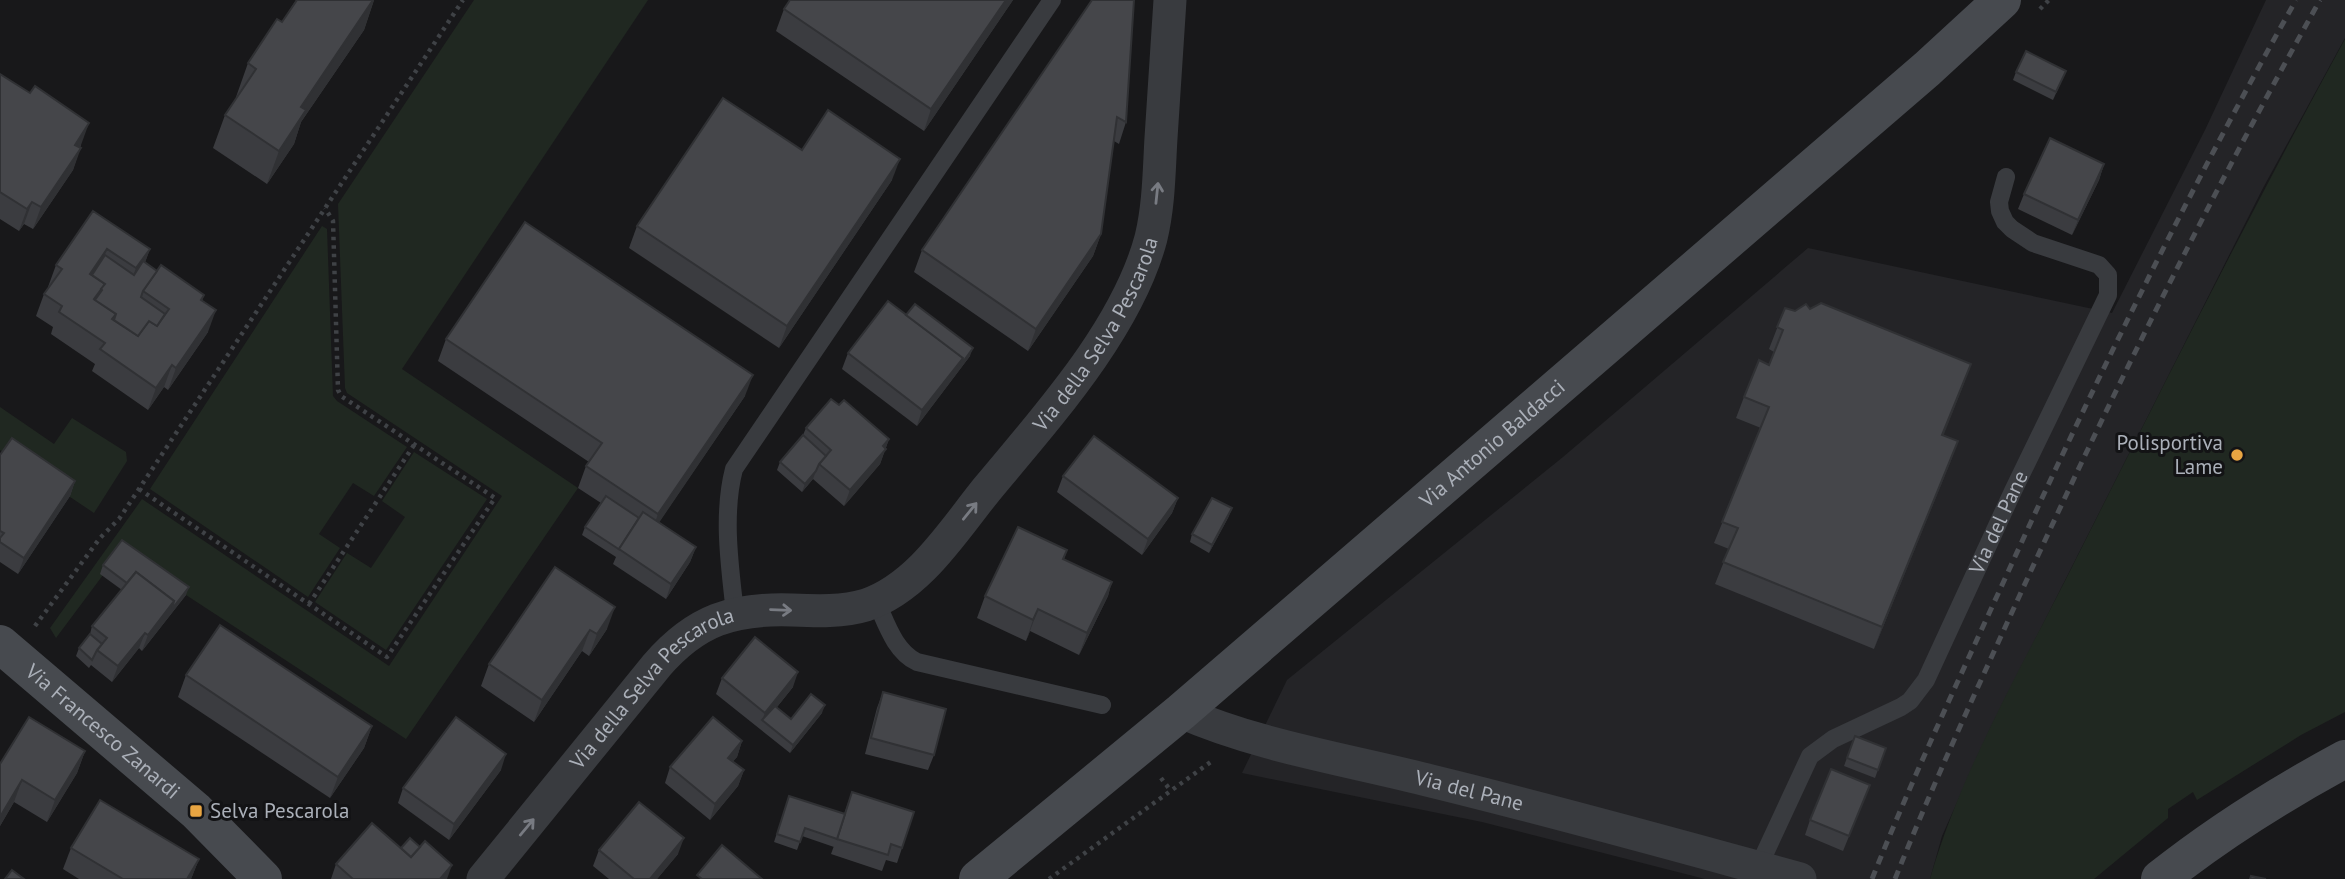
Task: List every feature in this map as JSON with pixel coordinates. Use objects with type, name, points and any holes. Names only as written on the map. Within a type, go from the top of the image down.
[{"type":"street","name":"Via della Selva Pescarola","points":[[483,879],[670,650],[695,629],[735,613],[771,609],[838,610],[876,601],[909,580],[948,537],[1054,407],[1102,340],[1129,293],[1146,252],[1154,219],[1170,0]]},
{"type":"street","name":"Via Antonio Baldacci","points":[[978,879],[1181,712],[1927,69],[2002,0]]},
{"type":"street","name":"Via Francesco Zanardi","points":[[17,636],[263,879]]},
{"type":"street","name":"Via del Pane","points":[[1181,712],[1253,737],[1447,785],[1800,879]]},
{"type":"street","points":[[2160,879],[2240,820],[2345,759]]},
{"type":"lane","points":[[735,613],[728,510],[728,491],[734,469],[1052,0]]},
{"type":"lane","name":"Via del Pane","points":[[1758,867],[1810,756],[1833,739],[1901,707],[1910,701],[1926,680],[2013,491],[2108,295],[2108,275],[2099,265],[2033,243],[2005,222],[1999,202],[2006,177]]},
{"type":"lane","points":[[876,601],[898,647],[917,662],[1102,705]]},
{"type":"path","points":[[17,636],[119,519],[463,0]]},
{"type":"path","points":[[139,489],[387,657],[495,498],[341,396],[338,390],[333,221],[325,208]]},
{"type":"path","points":[[309,604],[414,445]]},
{"type":"path","points":[[1049,879],[1217,756]]},
{"type":"shaded area","points":[[474,0],[648,0],[402,369],[578,488],[406,739],[119,548],[103,575],[56,638],[50,628],[142,499],[389,666],[502,496],[347,393],[345,388],[338,204]]},
{"type":"shaded area","points":[[2266,0],[2345,0],[2345,38],[2263,188],[1990,729],[1942,836],[1930,879],[1705,879],[1482,822],[1242,773],[1287,680],[1563,457],[1808,248],[2112,313],[2205,130]]},
{"type":"shaded area","name":"Polisportiva Lame","points":[[2345,39],[2345,712],[2301,735],[2197,800],[2193,792],[2168,809],[2168,818],[2094,879],[1930,879],[1959,797],[1995,717],[2208,299]]},
{"type":"shaded area","points":[[322,226],[327,229],[333,396],[407,447],[374,496],[353,483],[319,534],[340,548],[308,597],[150,489]]},
{"type":"shaded area","points":[[0,407],[54,444],[72,418],[126,452],[127,461],[94,513],[0,450]]},
{"type":"shaded area","points":[[414,452],[487,499],[386,650],[315,602],[347,553],[371,568],[405,517],[382,501]]},
{"type":"building","points":[[297,0],[373,0],[301,107],[306,110],[279,151],[225,115],[256,69],[248,63],[277,19],[282,22]]},
{"type":"building","points":[[790,0],[1006,0],[931,109],[784,9]]},
{"type":"building","points":[[1092,0],[1134,0],[1126,122],[1117,117],[1101,234],[1036,329],[922,250]]},
{"type":"building","points":[[2026,51],[2066,71],[2056,92],[2016,72]]},
{"type":"building","points":[[0,74],[30,93],[35,86],[89,123],[75,145],[81,148],[41,207],[32,202],[27,209],[0,192]]},
{"type":"building","points":[[723,98],[802,150],[828,110],[900,159],[787,326],[637,226]]},
{"type":"building","points":[[2050,138],[2104,164],[2078,220],[2024,194]]},
{"type":"building","points":[[93,211],[150,249],[136,268],[107,249],[90,274],[105,284],[94,299],[116,314],[112,319],[138,336],[149,321],[157,326],[169,309],[143,291],[161,265],[204,295],[201,300],[216,310],[176,368],[172,365],[156,388],[100,349],[105,343],[59,312],[62,306],[44,294],[62,269],[56,265]]},
{"type":"building","points":[[525,222],[753,375],[658,514],[586,466],[602,443],[446,339]]},
{"type":"building","points":[[105,255],[134,275],[143,261],[157,271],[141,297],[165,314],[157,326],[149,321],[138,336],[114,320],[116,314],[95,300],[105,284],[92,275]]},
{"type":"building","points":[[888,301],[963,358],[922,410],[848,353]]},
{"type":"building","points":[[1821,303],[1971,364],[1942,435],[1958,441],[1882,627],[1723,562],[1738,528],[1722,522],[1769,407],[1744,397],[1759,360],[1769,365],[1783,330],[1777,327],[1785,308],[1795,311],[1806,304],[1810,309]]},
{"type":"building","points":[[915,304],[973,348],[960,366],[963,358],[906,315]]},
{"type":"building","points":[[831,399],[839,405],[844,400],[889,439],[883,446],[886,449],[850,490],[819,464],[831,450],[806,428]]},
{"type":"building","points":[[803,435],[826,456],[805,484],[780,462]]},
{"type":"building","points":[[1094,436],[1178,498],[1148,539],[1063,476]]},
{"type":"building","points":[[12,438],[75,481],[24,558],[0,542],[4,533],[0,531],[0,455]]},
{"type":"building","points":[[606,496],[639,518],[620,550],[585,527]]},
{"type":"building","points":[[1212,498],[1232,508],[1212,545],[1192,534]]},
{"type":"building","points":[[643,512],[696,547],[671,584],[619,549]]},
{"type":"building","points":[[1018,527],[1067,550],[1063,559],[1112,582],[1087,633],[1038,609],[1033,620],[985,596]]},
{"type":"building","points":[[122,540],[189,587],[172,609],[174,601],[136,572],[127,583],[103,565]]},
{"type":"building","points":[[555,567],[615,607],[597,634],[590,630],[542,700],[489,664]]},
{"type":"building","points":[[136,572],[174,601],[148,635],[145,633],[118,666],[97,650],[107,638],[92,626]]},
{"type":"building","points":[[220,625],[372,726],[338,777],[186,675]]},
{"type":"building","points":[[90,634],[102,644],[92,660],[79,648]]},
{"type":"building","points":[[755,637],[798,672],[765,713],[722,678]]},
{"type":"building","points":[[883,692],[946,709],[934,755],[871,738]]},
{"type":"building","points":[[811,694],[825,705],[793,745],[762,720],[775,706],[791,719]]},
{"type":"building","points":[[29,717],[85,751],[55,800],[22,780],[0,817],[0,764]]},
{"type":"building","points":[[456,717],[506,754],[454,824],[403,788]]},
{"type":"building","points":[[713,717],[742,741],[728,758],[744,770],[715,804],[670,767]]},
{"type":"building","points":[[1855,736],[1886,748],[1878,770],[1847,758]]},
{"type":"building","points":[[1831,769],[1870,785],[1849,836],[1810,820]]},
{"type":"building","points":[[852,792],[914,812],[902,848],[891,844],[888,855],[837,839]]},
{"type":"building","points":[[789,796],[845,814],[837,839],[805,828],[800,842],[777,834]]},
{"type":"building","points":[[100,800],[199,859],[187,879],[123,879],[71,848]]},
{"type":"building","points":[[639,802],[684,838],[650,879],[634,879],[599,850]]},
{"type":"building","points":[[372,823],[411,857],[425,841],[452,865],[440,879],[353,879],[336,864]]},
{"type":"building","points":[[410,838],[420,847],[411,857],[401,848]]},
{"type":"building","points":[[722,845],[762,879],[702,879],[697,875]]},
{"type":"building","points":[[12,870],[24,879],[5,879]]},
{"type":"railway","points":[[1872,879],[1952,693],[2107,362],[2218,143],[2296,0]]},
{"type":"railway","points":[[1895,879],[1971,703],[2089,447],[2201,221],[2320,0]]},
{"type":"place","name":"Polisportiva Lame","points":[[2237,455]]},
{"type":"place","name":"Selva Pescarola","points":[[196,811]]}]
